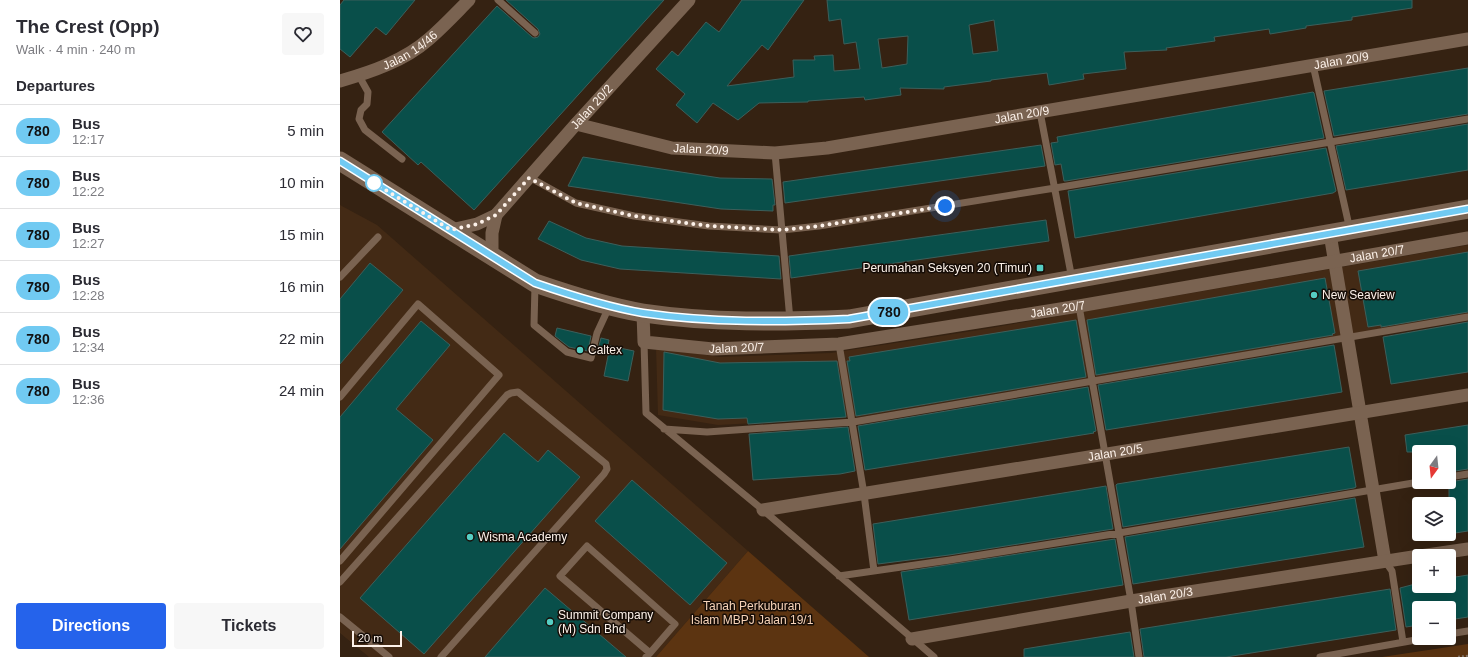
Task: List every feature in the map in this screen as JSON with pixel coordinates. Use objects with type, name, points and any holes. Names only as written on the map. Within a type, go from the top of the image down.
[{"type":"street","name":"Jalan 14/46","points":[[340,82],[396,62],[428,40],[469,0]]},
{"type":"street","name":"Jalan 20/2","points":[[451,230],[477,224],[496,215],[576,124],[689,0]]},
{"type":"street","name":"Jalan 20/9","points":[[576,124],[672,148],[775,153],[826,148],[1468,39]]},
{"type":"street","points":[[340,161],[535,283],[569,294],[643,312],[714,319],[790,322],[849,319],[1468,209]]},
{"type":"street","points":[[492,255],[492,233],[496,215]]},
{"type":"street","points":[[1330,234],[1385,561]]},
{"type":"street","name":"Jalan 20/7","points":[[644,342],[713,349],[839,344],[1079,306],[1334,260],[1468,238]]},
{"type":"street","points":[[643,312],[644,342]]},
{"type":"street","name":"Jalan 20/5","points":[[763,510],[1468,395]]},
{"type":"street","name":"Jalan 20/3","points":[[1456,551],[1468,549]]},
{"type":"street","name":"Jalan 20/3","points":[[912,639],[1131,601],[1412,557]]},
{"type":"lane","points":[[498,0],[535,33]]},
{"type":"lane","points":[[1313,65],[1350,230]]},
{"type":"lane","points":[[359,76],[368,92],[367,104],[361,110],[359,119],[365,130],[402,159]]},
{"type":"lane","points":[[1040,112],[1072,279]]},
{"type":"lane","points":[[529,178],[576,203],[634,216],[709,226],[782,230],[819,226],[1468,120]]},
{"type":"lane","points":[[775,153],[790,322]]},
{"type":"lane","points":[[340,277],[378,236]]},
{"type":"lane","points":[[535,283],[534,325],[567,352],[591,358],[597,332],[610,305]]},
{"type":"lane","points":[[340,397],[418,304],[499,375],[340,560]]},
{"type":"lane","points":[[1079,306],[1131,601],[1138,657]]},
{"type":"lane","points":[[664,429],[707,432],[852,422],[1468,317]]},
{"type":"lane","points":[[644,342],[646,413],[763,510],[934,657]]},
{"type":"lane","points":[[839,344],[864,494],[874,571]]},
{"type":"lane","points":[[340,582],[507,395],[511,392],[518,392],[606,464],[607,469],[441,657]]},
{"type":"lane","points":[[1456,476],[1468,474]]},
{"type":"lane","points":[[839,576],[1119,533],[1412,483]]},
{"type":"lane","points":[[586,546],[676,624],[648,655],[560,576],[586,546]]},
{"type":"lane","points":[[1385,561],[1392,571],[1403,642]]},
{"type":"lane","points":[[340,617],[389,657]]},
{"type":"lane","points":[[1456,633],[1468,631]]},
{"type":"lane","points":[[1320,657],[1412,640]]},
{"type":"path","points":[[1458,657],[1468,656]]},
{"type":"shaded area","points":[[340,205],[377,225],[748,551],[656,657],[369,657],[340,633]]},
{"type":"shaded area","points":[[1468,245],[1468,314],[859,417],[718,425],[658,415],[656,347],[719,357],[831,353],[979,330]]},
{"type":"green space","name":"Tanah Perkuburan Islam MBPJ Jalan 19/1","points":[[748,551],[869,657],[656,657]]},
{"type":"green space","points":[[1468,644],[1468,657],[1382,657]]},
{"type":"building","points":[[344,0],[415,0],[386,35],[376,27],[350,57],[340,49],[340,5]]},
{"type":"building","points":[[506,0],[664,0],[474,210],[421,162],[418,165],[382,132],[497,6],[532,37],[538,37],[540,34],[538,29]]},
{"type":"building","points":[[742,0],[804,0],[768,50],[762,45],[727,86],[794,77],[793,60],[815,60],[814,56],[833,55],[834,71],[860,69],[856,42],[844,44],[841,19],[829,21],[827,0],[1412,0],[1412,8],[1352,17],[1352,20],[1306,26],[1306,28],[1270,34],[1269,29],[1214,37],[1215,41],[1166,48],[1167,50],[1124,52],[1126,69],[1083,74],[1084,79],[1049,85],[1047,73],[944,87],[944,89],[900,88],[901,95],[865,100],[864,97],[808,102],[759,103],[738,120],[713,103],[697,123],[676,105],[685,94],[656,69],[672,51],[678,56],[706,22],[719,32]],"holes":[[[994,20],[998,51],[973,54],[969,25]],[[908,36],[907,64],[882,68],[878,39]]]},
{"type":"building","points":[[1468,68],[1468,114],[1334,136],[1324,91]]},
{"type":"building","points":[[1313,92],[1324,138],[1066,181],[1064,181],[1061,164],[1055,165],[1051,143],[1058,142],[1057,137]]},
{"type":"building","points":[[1468,124],[1468,170],[1346,190],[1336,146]]},
{"type":"building","points":[[1041,145],[1045,166],[785,203],[783,182]]},
{"type":"building","points":[[1326,148],[1336,191],[1333,193],[1075,238],[1068,191]]},
{"type":"building","points":[[583,157],[720,178],[772,179],[775,205],[773,205],[773,211],[721,209],[568,186]]},
{"type":"building","points":[[1046,220],[1049,241],[791,278],[789,256]]},
{"type":"building","points":[[549,221],[586,238],[622,246],[779,256],[781,279],[620,269],[581,260],[538,239]]},
{"type":"building","points":[[1468,252],[1468,312],[1381,327],[1381,325],[1368,327],[1358,271]]},
{"type":"building","points":[[370,263],[403,290],[340,364],[340,299]]},
{"type":"building","points":[[1325,278],[1335,333],[1332,334],[1333,335],[1096,375],[1087,320]]},
{"type":"building","points":[[1076,320],[1086,377],[856,416],[847,361],[850,361],[849,357]]},
{"type":"building","points":[[421,321],[450,345],[396,409],[433,440],[340,549],[340,417]]},
{"type":"building","points":[[1468,322],[1468,372],[1391,384],[1383,337]]},
{"type":"building","points":[[557,328],[591,336],[588,351],[569,347],[555,336]]},
{"type":"building","points":[[601,338],[609,340],[606,355],[597,353]]},
{"type":"building","points":[[1334,345],[1342,392],[1106,430],[1098,385]]},
{"type":"building","points":[[610,346],[634,351],[628,381],[604,376]]},
{"type":"building","points":[[664,352],[720,363],[837,361],[846,417],[748,424],[747,418],[718,419],[663,410]]},
{"type":"building","points":[[1088,387],[1096,431],[1093,432],[1094,433],[865,470],[858,426]]},
{"type":"building","points":[[1468,425],[1468,469],[1456,471],[1456,445],[1412,445],[1412,452],[1407,452],[1405,435]]},
{"type":"building","points":[[848,427],[855,471],[840,474],[753,480],[749,434]]},
{"type":"building","name":"Wisma Academy","points":[[504,433],[538,462],[548,450],[580,477],[424,654],[360,598]]},
{"type":"building","points":[[1349,447],[1356,487],[1354,488],[1123,527],[1117,484]]},
{"type":"building","points":[[1468,479],[1468,531],[1456,533],[1456,497],[1449,497],[1449,489],[1456,489],[1456,481]]},
{"type":"building","points":[[632,480],[727,563],[690,605],[595,521]]},
{"type":"building","points":[[1106,486],[1113,529],[949,555],[878,564],[873,524]]},
{"type":"building","points":[[1355,498],[1364,547],[1133,584],[1125,537]]},
{"type":"building","points":[[1115,539],[1123,585],[909,620],[901,572]]},
{"type":"building","points":[[1468,575],[1468,617],[1456,619],[1456,601],[1412,601],[1412,626],[1406,627],[1400,588],[1412,585],[1412,593],[1456,593],[1456,577]]},
{"type":"building","name":"Summit Company (M) Sdn Bhd","points":[[545,588],[626,657],[485,657]]},
{"type":"building","points":[[1390,589],[1396,630],[1226,657],[1144,657],[1140,629]]},
{"type":"building","points":[[1130,632],[1134,657],[1024,657],[1024,649]]},
{"type":"bus line","name":"780","points":[[340,161],[535,283],[569,294],[643,312],[714,319],[790,322],[849,319],[1468,209]]},
{"type":"place","name":"Perumahan Seksyen 20 (Timur)","points":[[1040,268]]},
{"type":"place","name":"New Seaview","points":[[1314,295]]},
{"type":"place","name":"Caltex","points":[[580,350]]},
{"type":"place","name":"Wisma Academy","points":[[470,537]]},
{"type":"place","name":"Summit Company (M) Sdn Bhd","points":[[550,622]]},
{"type":"route","points":[[374,183],[451,230],[477,224],[496,215],[529,178],[576,203],[634,216],[709,226],[782,230],[819,226],[945,206]]}]
